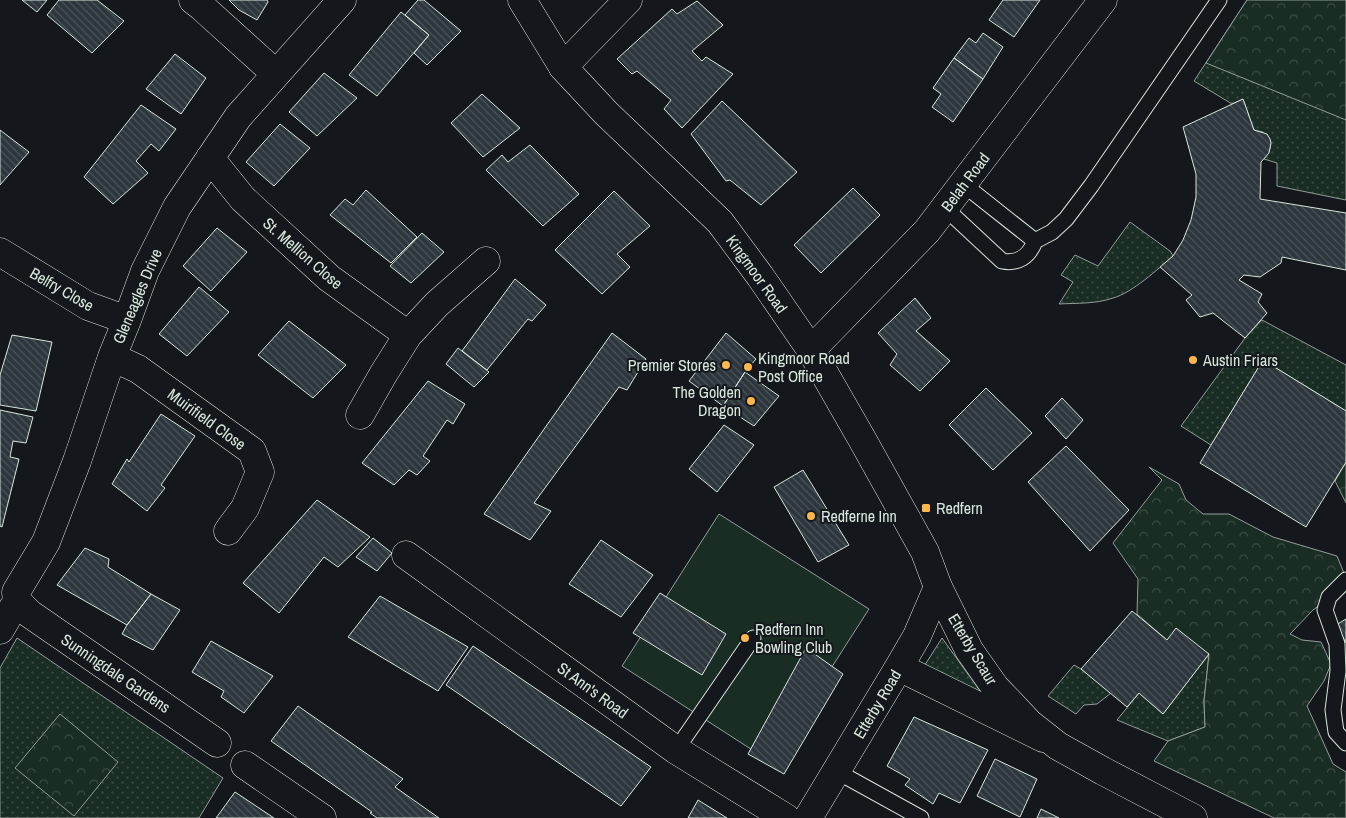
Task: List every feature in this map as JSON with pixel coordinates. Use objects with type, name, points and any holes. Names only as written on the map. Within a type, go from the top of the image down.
[{"type":"street","points":[[193,0],[276,74]]},
{"type":"street","name":"Gleneagles Drive","points":[[0,630],[11,591],[46,542],[145,271],[177,207],[238,116],[342,0]]},
{"type":"street","name":"Kingmoor Road","points":[[522,0],[563,67],[606,113],[720,222],[760,276],[811,350],[862,439],[925,552],[938,587]]},
{"type":"street","points":[[563,67],[628,0]]},
{"type":"street","name":"Belah Road","points":[[811,350],[927,231],[1104,0]]},
{"type":"street","name":"St. Mellion Close","points":[[210,158],[243,199],[322,271],[408,336]]},
{"type":"street","name":"Belfry Close","points":[[0,252],[88,306],[127,320]]},
{"type":"street","points":[[360,416],[384,373],[408,336],[437,304],[486,261]]},
{"type":"street","name":"Muirifield Close","points":[[112,357],[138,369],[252,451],[260,472],[245,508],[228,531]]},
{"type":"street","name":"St Ann's Road","points":[[406,555],[676,750],[786,818]]},
{"type":"street","name":"Etterby Road","points":[[808,818],[917,636],[938,587]]},
{"type":"street","name":"Etterby Scaur","points":[[938,587],[969,650],[995,687],[1030,724],[1058,746]]},
{"type":"street","name":"Sunningdale Gardens","points":[[11,591],[30,614],[217,742]]},
{"type":"street","name":"Etterby Scaur","points":[[899,667],[1058,746],[1193,818]]},
{"type":"street","points":[[245,765],[322,818]]},
{"type":"lane","points":[[945,208],[1002,261],[1011,262],[1020,259],[1032,249],[1034,241],[1052,232],[1066,219],[1091,186],[1219,0]]},
{"type":"lane","points":[[963,184],[1034,241]]},
{"type":"lane","points":[[1346,580],[1329,597],[1325,610],[1337,644],[1338,671],[1333,710],[1336,732],[1346,743]]},
{"type":"lane","points":[[676,750],[753,638]]},
{"type":"lane","points":[[836,771],[921,818]]},
{"type":"green space","points":[[1247,0],[1346,0],[1346,200],[1277,186],[1277,163],[1264,159],[1270,150],[1270,139],[1263,132],[1254,130],[1243,99],[1232,104],[1194,81]]},
{"type":"green space","points":[[1247,0],[1346,0],[1346,120],[1206,63]]},
{"type":"green space","points":[[1130,222],[1170,251],[1173,256],[1144,280],[1120,295],[1107,300],[1059,304],[1073,282],[1061,275],[1075,255],[1098,266]]},
{"type":"green space","points":[[1262,320],[1346,365],[1346,411],[1263,360],[1211,445],[1181,426],[1245,338]]},
{"type":"green space","points":[[1346,462],[1346,503],[1335,481]]},
{"type":"green space","points":[[1149,467],[1179,484],[1186,500],[1203,514],[1229,514],[1273,537],[1337,556],[1346,578],[1346,586],[1313,610],[1290,634],[1302,640],[1321,642],[1331,664],[1324,681],[1307,706],[1333,764],[1346,772],[1346,818],[1274,818],[1154,761],[1168,741],[1205,727],[1204,701],[1209,654],[1167,640],[1137,614],[1138,579],[1113,543],[1162,480]]},
{"type":"green space","name":"Redfern Inn Bowling Club","points":[[719,514],[869,609],[771,762],[622,666]]},
{"type":"green space","points":[[17,638],[223,778],[199,818],[0,818],[0,668]]},
{"type":"green space","points":[[942,638],[983,695],[923,668]]},
{"type":"green space","points":[[1209,654],[1204,701],[1205,727],[1168,741],[1117,720],[1139,693],[1163,714]]},
{"type":"green space","points":[[1074,665],[1111,693],[1097,704],[1084,705],[1076,714],[1048,696]]},
{"type":"green space","points":[[60,714],[118,762],[74,816],[15,768]]},
{"type":"building","points":[[22,0],[47,0],[37,12]]},
{"type":"building","points":[[59,0],[97,0],[124,21],[92,53],[47,15]]},
{"type":"building","points":[[229,0],[267,0],[268,2],[257,20],[239,10]]},
{"type":"building","points":[[418,0],[424,0],[461,31],[427,65],[414,53],[429,35],[405,15]]},
{"type":"building","points":[[1003,0],[1040,0],[1014,37],[989,20]]},
{"type":"building","points":[[697,1],[723,25],[692,51],[702,61],[706,57],[733,74],[682,128],[664,109],[671,100],[637,71],[632,74],[617,59],[672,9],[677,14]]},
{"type":"building","points":[[401,12],[429,35],[377,96],[349,75]]},
{"type":"building","points":[[983,33],[1003,47],[983,79],[954,58],[969,38],[976,43]]},
{"type":"building","points":[[175,54],[206,78],[181,114],[146,89]]},
{"type":"building","points":[[954,58],[983,79],[953,122],[932,107],[941,94],[933,88]]},
{"type":"building","points":[[324,73],[357,98],[317,136],[289,112]]},
{"type":"building","points":[[482,94],[520,128],[483,157],[451,123]]},
{"type":"building","points":[[1243,99],[1254,130],[1267,134],[1271,143],[1269,153],[1261,162],[1260,199],[1346,213],[1346,270],[1282,257],[1281,263],[1260,277],[1244,275],[1239,280],[1262,294],[1258,302],[1267,313],[1245,338],[1213,313],[1200,317],[1186,300],[1192,295],[1160,267],[1173,256],[1183,240],[1191,220],[1196,197],[1196,174],[1183,127]]},
{"type":"building","points":[[722,101],[797,172],[761,205],[730,180],[726,181],[691,134]]},
{"type":"building","points":[[141,105],[176,129],[159,151],[151,144],[136,161],[148,173],[113,204],[84,177]]},
{"type":"building","points":[[280,124],[310,148],[274,186],[246,162]]},
{"type":"building","points":[[0,130],[29,152],[0,185]]},
{"type":"building","points":[[530,145],[579,194],[543,226],[486,170],[502,155],[508,162]]},
{"type":"building","points":[[853,188],[880,215],[821,273],[794,245]]},
{"type":"building","points":[[366,190],[417,237],[391,263],[330,215],[345,199],[353,205]]},
{"type":"building","points":[[614,191],[650,226],[617,254],[630,267],[602,294],[555,250]]},
{"type":"building","points":[[217,228],[247,252],[211,291],[183,266]]},
{"type":"building","points":[[422,233],[444,252],[411,283],[390,266]]},
{"type":"building","points":[[515,279],[546,305],[532,321],[528,319],[487,370],[462,351]]},
{"type":"building","points":[[199,287],[229,312],[187,356],[159,334]]},
{"type":"building","points":[[915,298],[931,318],[916,331],[950,361],[920,391],[890,365],[897,354],[878,333]]},
{"type":"building","points":[[289,321],[346,365],[313,398],[258,355]]},
{"type":"building","points":[[612,333],[646,359],[627,390],[619,387],[534,503],[551,511],[530,540],[484,514]]},
{"type":"building","name":"Premier Stores","points":[[726,333],[756,359],[745,372],[723,406],[689,381]]},
{"type":"building","points":[[12,335],[52,342],[36,411],[0,405],[0,375]]},
{"type":"building","points":[[458,348],[489,372],[474,387],[446,364]]},
{"type":"building","points":[[1263,360],[1346,411],[1346,462],[1306,527],[1200,463]]},
{"type":"building","name":"The Golden Dragon","points":[[745,372],[779,396],[754,426],[723,406]]},
{"type":"building","points":[[428,381],[465,404],[453,424],[447,420],[423,456],[430,461],[417,475],[409,470],[394,485],[362,463]]},
{"type":"building","points":[[986,388],[1032,433],[993,470],[949,425]]},
{"type":"building","points":[[1062,398],[1083,420],[1066,439],[1045,416]]},
{"type":"building","points":[[0,410],[33,417],[26,443],[13,441],[10,457],[19,459],[2,527],[0,526]]},
{"type":"building","points":[[161,414],[195,436],[161,485],[165,488],[147,511],[112,484],[127,459],[129,462]]},
{"type":"building","points":[[724,425],[754,445],[717,492],[689,469]]},
{"type":"building","points":[[1066,446],[1129,510],[1090,551],[1028,482]]},
{"type":"building","name":"Redferne Inn","points":[[803,470],[849,545],[818,562],[774,487]]},
{"type":"building","points":[[317,500],[370,537],[338,567],[324,557],[279,613],[243,583]]},
{"type":"building","points":[[373,538],[392,553],[377,571],[356,557]]},
{"type":"building","points":[[601,540],[653,575],[621,617],[569,584]]},
{"type":"building","points":[[85,548],[109,559],[108,567],[151,594],[127,625],[57,585]]},
{"type":"building","points":[[660,593],[726,634],[702,675],[633,633]]},
{"type":"building","points":[[151,594],[180,610],[153,650],[122,634]]},
{"type":"building","points":[[380,596],[468,647],[438,691],[348,637]]},
{"type":"building","points":[[1132,611],[1167,640],[1176,628],[1209,654],[1163,714],[1139,693],[1127,707],[1081,669]]},
{"type":"building","points":[[1346,619],[1346,643],[1336,625]]},
{"type":"building","points":[[211,641],[273,676],[244,713],[221,697],[224,691],[192,672]]},
{"type":"building","points":[[473,646],[651,767],[621,806],[446,685]]},
{"type":"building","points":[[806,648],[843,674],[784,774],[748,754]]},
{"type":"building","points":[[298,706],[403,779],[395,787],[439,818],[377,818],[370,813],[372,812],[271,741]]},
{"type":"building","points":[[914,717],[988,750],[960,803],[939,793],[933,804],[905,785],[910,779],[887,766]]},
{"type":"building","points":[[995,759],[1037,779],[1020,817],[977,796]]},
{"type":"building","points":[[235,792],[274,818],[216,818]]},
{"type":"building","points":[[698,800],[727,818],[688,818]]},
{"type":"building","points":[[1041,809],[1059,818],[1037,818]]},
{"type":"place","name":"Austin Friars","points":[[1193,360]]},
{"type":"place","name":"Premier Stores","points":[[726,365]]},
{"type":"place","name":"Kingmoor Road Post Office","points":[[748,367]]},
{"type":"place","name":"The Golden Dragon","points":[[751,401]]},
{"type":"place","name":"Redfern","points":[[926,508]]},
{"type":"place","name":"Redferne Inn","points":[[811,516]]},
{"type":"place","name":"Redfern Inn Bowling Club","points":[[745,638]]}]
